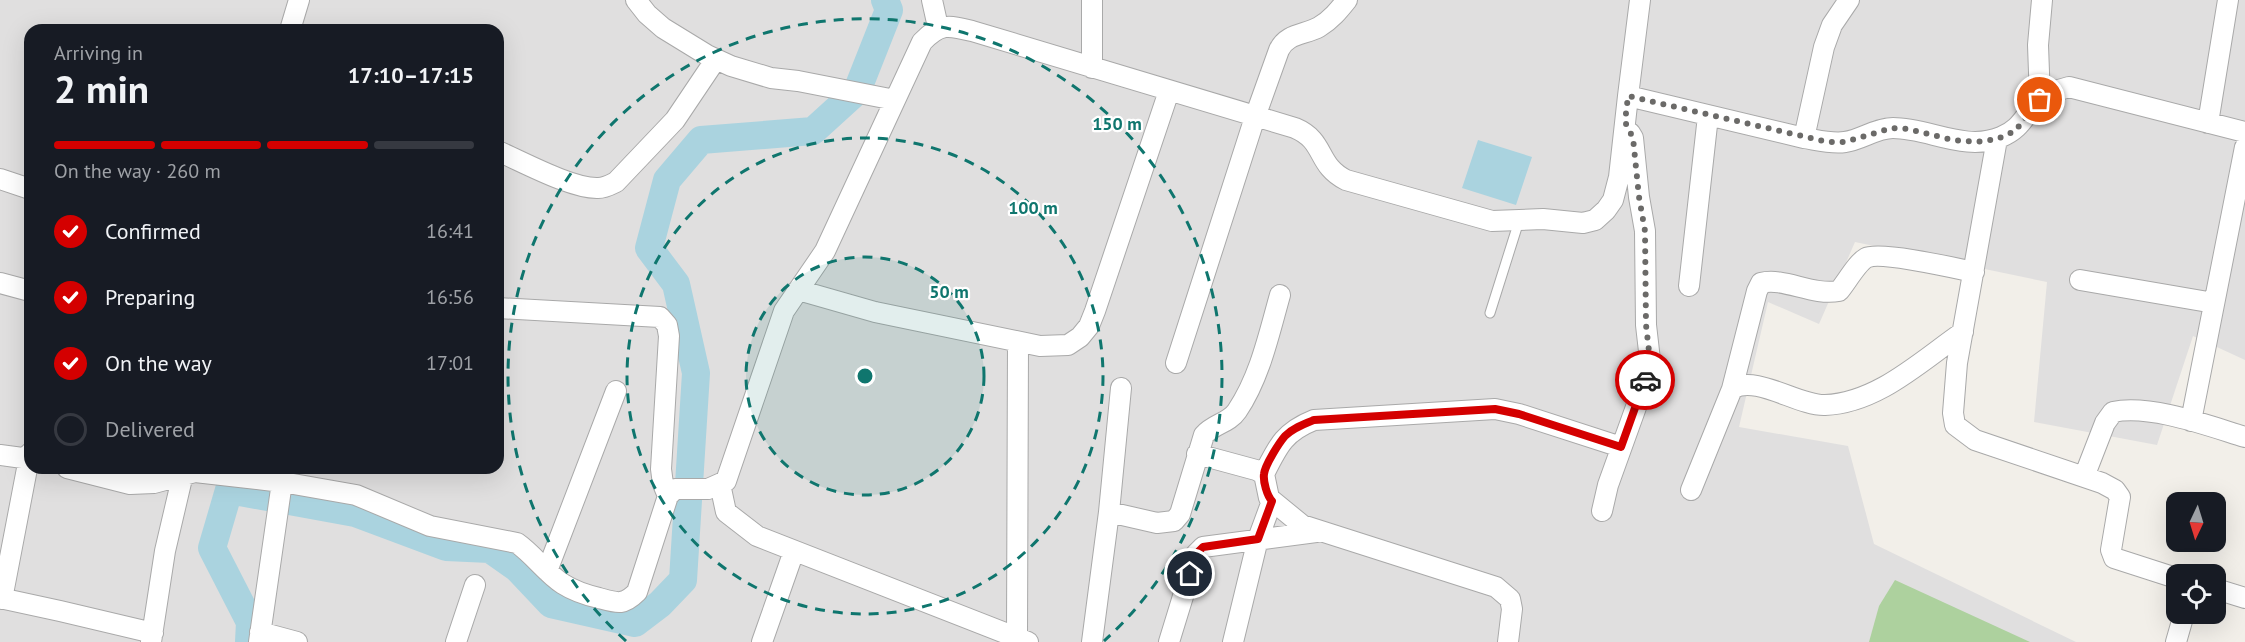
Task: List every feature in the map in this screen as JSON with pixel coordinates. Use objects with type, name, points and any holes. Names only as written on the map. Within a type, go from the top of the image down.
[{"type":"street","points":[[292,24],[299,0]]},
{"type":"street","points":[[636,0],[663,28],[716,59],[751,73],[895,100]]},
{"type":"street","points":[[932,0],[938,27]]},
{"type":"street","points":[[1092,0],[1092,68]]},
{"type":"street","points":[[1176,363],[1255,117],[1283,42],[1295,35],[1317,28],[1333,17],[1347,0]]},
{"type":"street","points":[[671,492],[714,486],[726,481],[784,311],[825,251],[922,42],[938,27],[962,28],[1306,132],[1318,147],[1329,169],[1346,180],[1492,221],[1555,220],[1583,223],[1595,220],[1606,210],[1613,200],[1619,177],[1640,0]]},
{"type":"street","points":[[1804,138],[1824,47],[1832,25],[1849,0]]},
{"type":"street","points":[[2040,100],[2038,45],[2042,0]]},
{"type":"street","points":[[2208,123],[2228,0]]},
{"type":"street","points":[[504,154],[577,185],[598,188],[608,186],[616,182],[663,136],[685,108],[716,59]]},
{"type":"street","points":[[1628,96],[1828,142],[1845,142],[1892,128],[1908,129],[1953,140],[1977,142],[1997,139],[2015,131],[2040,100],[2056,90],[2069,87],[2245,132]]},
{"type":"street","points":[[798,290],[875,312],[1018,342],[1040,346],[1068,345],[1080,337],[1089,326],[1169,91]]},
{"type":"street","points":[[1689,286],[1708,116]]},
{"type":"street","points":[[1602,511],[1608,485],[1650,360],[1646,325],[1645,231],[1633,138],[1625,122]]},
{"type":"street","points":[[1997,139],[1958,363],[1953,413],[1955,425],[1975,440],[2084,477],[2115,490],[2120,496],[2110,550],[2114,558],[2166,575]]},
{"type":"street","points":[[2191,421],[2245,147]]},
{"type":"street","points":[[0,179],[24,187]]},
{"type":"street","points":[[1691,490],[1732,389],[1756,291],[1761,283],[1775,282],[1819,292],[1839,291],[1863,260],[1869,256],[1889,257],[1974,272]]},
{"type":"street","points":[[2080,280],[2214,303]]},
{"type":"street","points":[[0,283],[24,289]]},
{"type":"street","points":[[1109,512],[1157,523],[1174,521],[1180,514],[1204,435],[1210,427],[1231,418],[1250,386],[1266,346],[1280,295]]},
{"type":"street","points":[[504,308],[660,317],[667,325],[669,336],[661,469],[663,484],[671,492]]},
{"type":"street","points":[[1732,389],[1745,384],[1824,405],[1856,399],[1886,386],[1963,332]]},
{"type":"street","points":[[714,486],[726,512],[757,536],[988,635],[1023,640],[1018,342]]},
{"type":"street","points":[[1092,642],[1109,512],[1121,388]]},
{"type":"street","points":[[547,571],[616,391]]},
{"type":"street","points":[[1508,642],[1512,609],[1510,599],[1496,587],[1318,532],[1302,525],[1272,501],[1269,498],[1264,474],[1276,449],[1293,430],[1314,420],[1495,409],[1519,414],[1621,447]]},
{"type":"street","points":[[2084,477],[2106,423],[2113,412],[2133,409],[2191,421],[2245,437]]},
{"type":"street","points":[[1197,454],[1264,474]]},
{"type":"street","points":[[0,455],[24,457]]},
{"type":"street","points":[[27,474],[1,598],[60,610],[152,638],[165,551],[183,474]]},
{"type":"street","points":[[91,474],[130,484],[154,483],[183,474]]},
{"type":"street","points":[[208,474],[356,495],[430,526],[516,543],[528,551],[563,584],[583,594],[616,603],[628,601],[637,592],[671,492]]},
{"type":"street","points":[[281,485],[259,637],[297,642]]},
{"type":"street","points":[[1233,642],[1258,539],[1272,501]]},
{"type":"street","points":[[1169,642],[1196,554],[1203,547],[1318,532]]},
{"type":"street","points":[[762,642],[794,551]]},
{"type":"street","points":[[456,642],[475,585]]},
{"type":"street","points":[[2226,592],[2245,598]]},
{"type":"street","points":[[2176,642],[2181,624]]},
{"type":"lane","points":[[1490,313],[1519,221]]},
{"type":"shaded area","points":[[0,0],[2245,0],[2245,360],[2193,336],[2157,445],[2034,422],[2047,282],[1855,242],[1819,324],[1768,302],[1739,427],[1848,446],[1874,544],[2076,642],[0,642]]},
{"type":"green space","points":[[1895,580],[2030,642],[1869,642],[1879,606]]},
{"type":"water","points":[[1478,140],[1532,157],[1516,205],[1462,188]]},
{"type":"waterway","points":[[249,642],[250,622],[212,548],[229,490],[355,513],[446,547],[490,549],[517,568],[551,604],[635,623],[660,604],[683,580],[696,373],[676,284],[649,248],[667,180],[701,140],[813,131],[857,91],[889,10],[885,0]]},
{"type":"way so far","points":[[1645,380],[1650,360],[1646,325],[1647,252],[1635,148],[1625,122],[1628,96],[1828,142],[1845,142],[1892,128],[1908,129],[1953,140],[1977,142],[1997,139],[2015,131],[2040,100]]},
{"type":"route","points":[[1190,574],[1196,554],[1203,547],[1258,539],[1272,501],[1269,498],[1264,474],[1276,449],[1285,437],[1293,430],[1314,420],[1484,408],[1519,414],[1621,447],[1645,380]]}]
